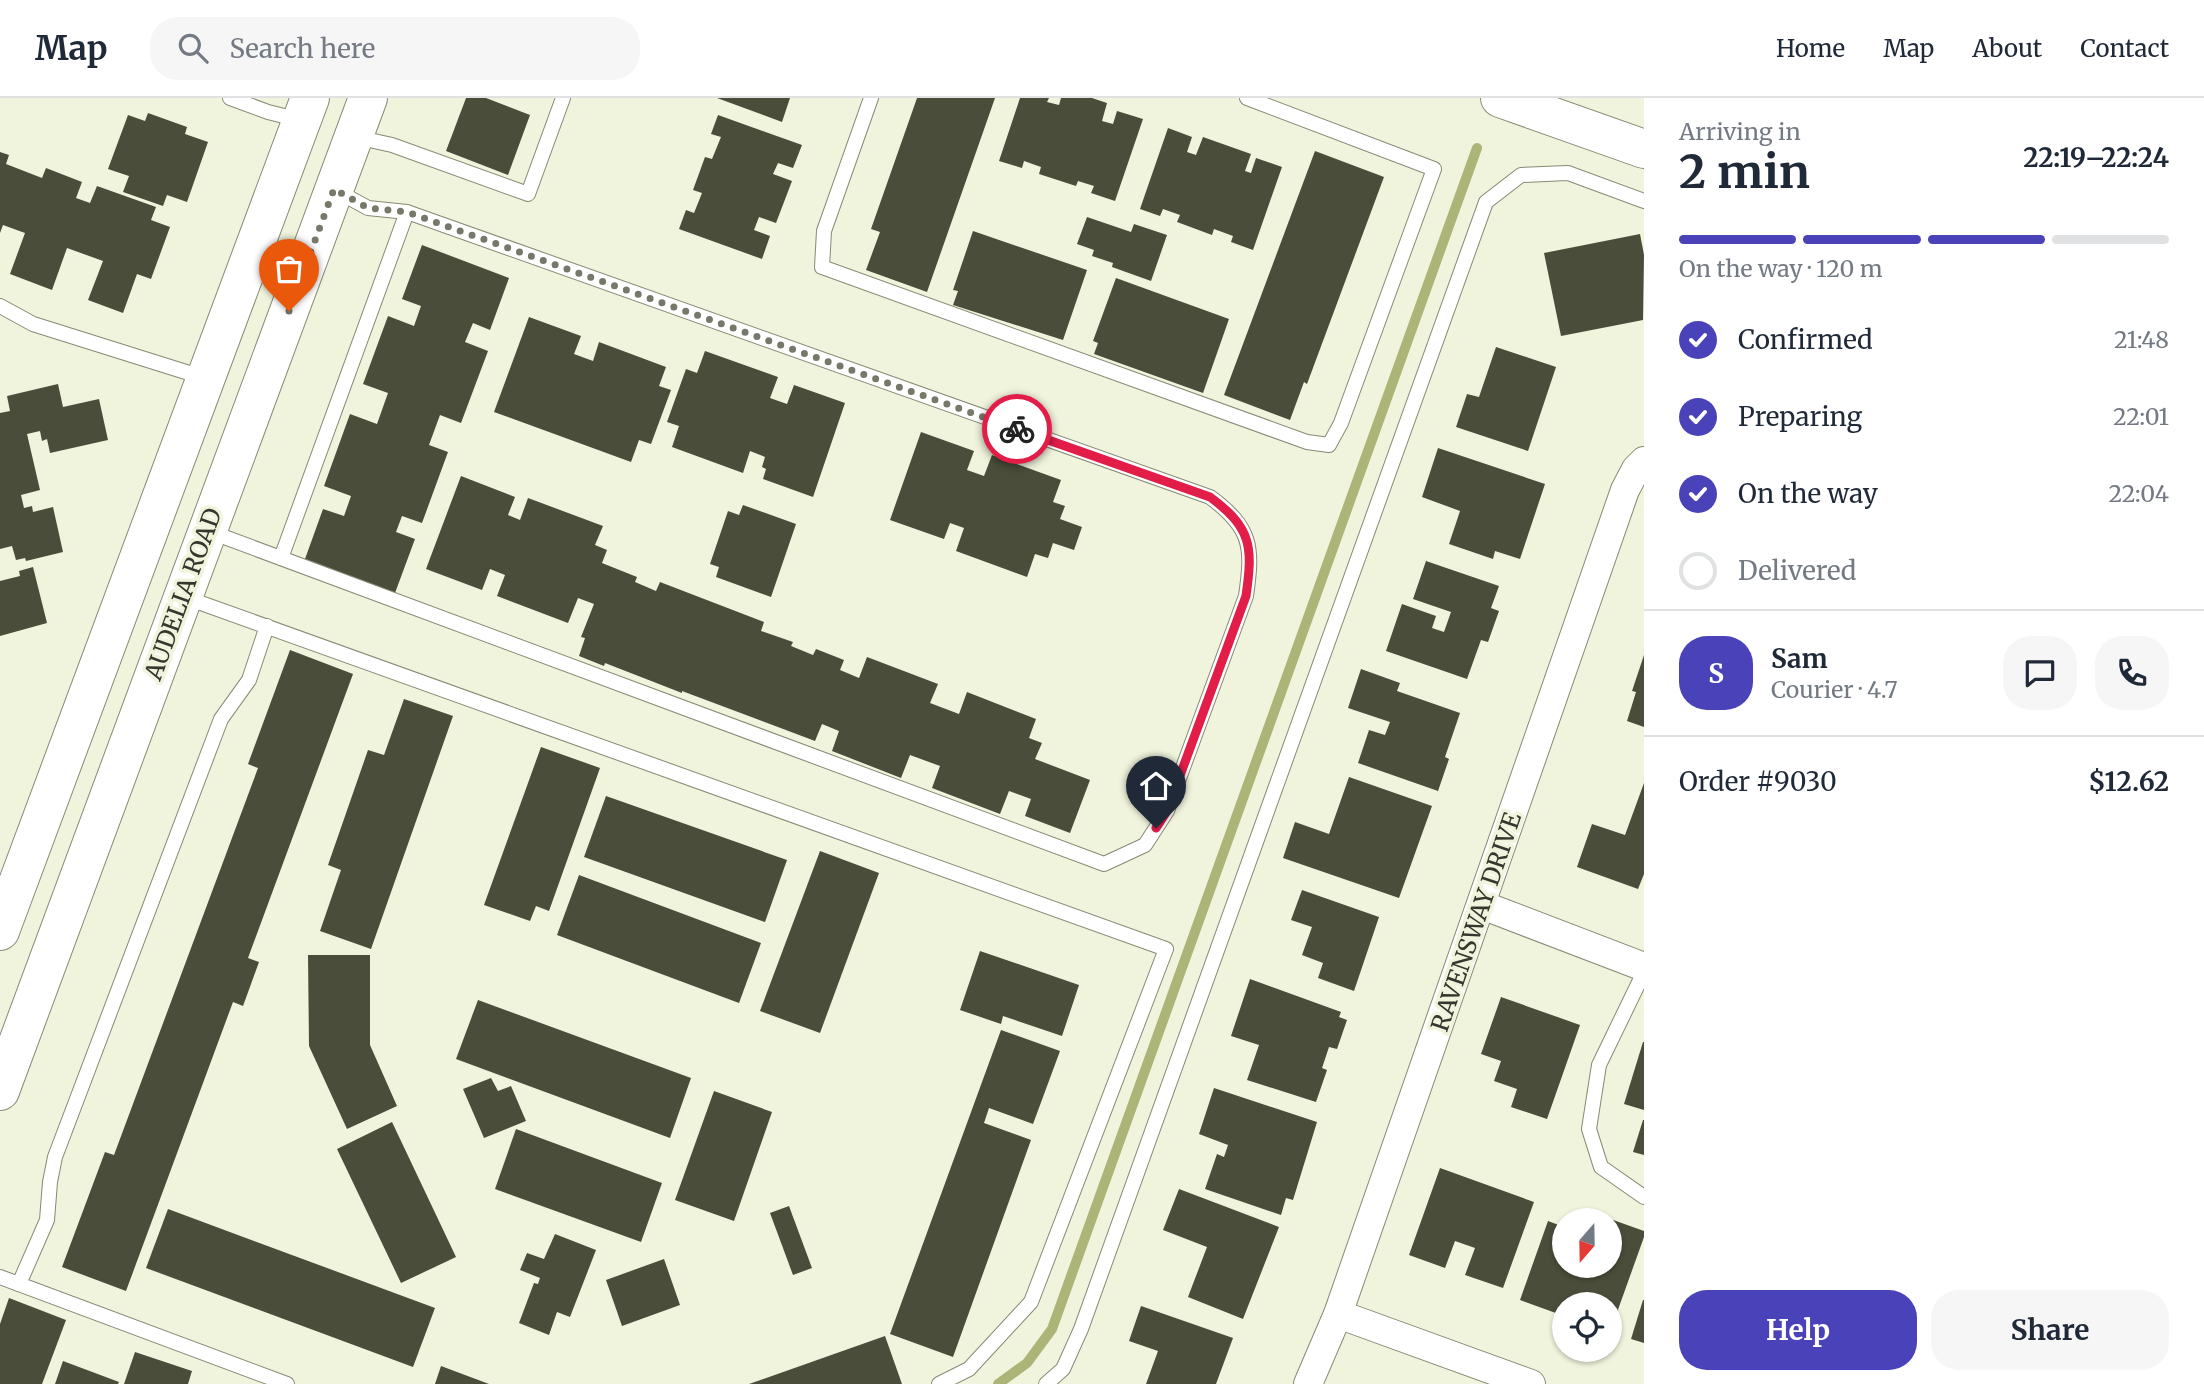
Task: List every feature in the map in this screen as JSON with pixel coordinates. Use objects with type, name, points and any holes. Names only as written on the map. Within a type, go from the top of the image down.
[{"type":"main road","name":"AUDELIA ROAD","points":[[0,1090],[368,98]]},
{"type":"main road","points":[[1500,98],[1644,149]]},
{"type":"main road","points":[[0,930],[305,109],[355,136]]},
{"type":"main road","points":[[282,170],[334,189]]},
{"type":"main road","points":[[155,511],[207,530]]},
{"type":"main road","points":[[131,578],[182,596]]},
{"type":"street","name":"RAVENSWAY DRIVE","points":[[1308,1384],[1338,1314],[1625,490],[1636,469],[1644,461]]},
{"type":"street","points":[[1482,905],[1644,969]]},
{"type":"street","points":[[1338,1314],[1531,1384]]},
{"type":"lane","points":[[230,98],[268,112],[305,109]]},
{"type":"lane","points":[[355,136],[392,145],[528,194],[563,98]]},
{"type":"lane","points":[[871,98],[824,232],[822,267],[1307,442],[1329,445],[1341,423],[1434,169],[1247,98]]},
{"type":"lane","points":[[1046,1384],[1063,1370],[1081,1329],[1486,202],[1521,174],[1567,173],[1644,201]]},
{"type":"lane","points":[[207,530],[1104,863],[1145,845],[1167,811],[1246,596],[1251,558],[1243,531],[1230,512],[1210,497],[407,212],[368,208],[334,189]]},
{"type":"lane","points":[[281,558],[407,212]]},
{"type":"lane","points":[[0,306],[33,324],[205,377]]},
{"type":"lane","points":[[182,596],[1166,949],[1031,1302],[969,1369],[939,1384]]},
{"type":"lane","points":[[19,1284],[47,1220],[50,1182],[60,1144],[221,719],[249,680],[267,626]]},
{"type":"lane","points":[[1644,969],[1600,1065],[1589,1129],[1601,1167],[1644,1197]]},
{"type":"lane","points":[[0,1277],[287,1384]]},
{"type":"building","points":[[466,98],[486,98],[530,115],[508,175],[446,151]]},
{"type":"building","points":[[717,98],[790,98],[782,122]]},
{"type":"building","points":[[917,98],[995,98],[927,292],[866,270],[880,232],[871,229]]},
{"type":"building","points":[[1020,98],[1049,98],[1047,102],[1059,105],[1061,98],[1092,98],[1107,103],[1102,121],[1113,124],[1117,111],[1143,119],[1115,201],[1091,193],[1094,186],[1078,181],[1076,186],[1039,174],[1041,167],[1024,161],[1022,168],[999,161]]},
{"type":"building","points":[[148,113],[187,127],[185,134],[208,142],[187,202],[167,195],[163,206],[123,192],[129,176],[108,169],[128,115],[145,121]]},
{"type":"building","points":[[718,115],[802,145],[793,168],[778,163],[773,174],[792,181],[776,223],[759,217],[754,230],[770,236],[762,259],[679,229],[686,210],[694,213],[702,193],[693,190],[705,157],[712,159],[721,137],[711,134]]},
{"type":"building","points":[[1168,128],[1192,137],[1187,152],[1196,155],[1203,137],[1251,154],[1245,171],[1251,173],[1256,158],[1282,167],[1253,250],[1231,242],[1233,236],[1214,229],[1212,235],[1177,222],[1180,215],[1163,209],[1160,216],[1140,209]]},
{"type":"building","points":[[1315,151],[1384,177],[1307,384],[1304,382],[1290,420],[1224,395]]},
{"type":"building","points":[[0,152],[9,155],[6,164],[42,178],[46,168],[82,182],[76,198],[90,203],[97,186],[156,207],[151,220],[170,227],[151,279],[137,274],[123,313],[88,300],[103,261],[67,248],[52,290],[10,274],[25,233],[3,225],[0,233]]},
{"type":"building","points":[[1087,217],[1131,232],[1134,224],[1167,235],[1151,281],[1112,267],[1113,263],[1092,256],[1094,250],[1077,244]]},
{"type":"building","points":[[973,231],[1087,270],[1063,340],[953,305],[958,291],[953,290]]},
{"type":"building","points":[[1640,234],[1644,255],[1643,320],[1561,336],[1544,253]]},
{"type":"building","points":[[422,245],[509,278],[490,330],[473,323],[465,342],[488,351],[461,423],[440,415],[429,445],[448,452],[422,523],[402,516],[396,532],[415,539],[395,593],[305,559],[323,509],[344,516],[351,496],[324,486],[350,414],[377,424],[388,393],[363,384],[388,316],[414,326],[421,306],[402,299]]},
{"type":"building","points":[[1116,278],[1229,319],[1203,393],[1094,354],[1098,343],[1093,341]]},
{"type":"building","points":[[529,317],[581,336],[574,354],[593,361],[599,342],[666,367],[659,386],[671,390],[651,444],[639,440],[631,462],[494,412]]},
{"type":"building","points":[[1496,347],[1556,367],[1528,451],[1456,427],[1467,394],[1479,397]]},
{"type":"building","points":[[705,351],[778,377],[770,398],[787,404],[794,385],[845,403],[813,497],[763,479],[765,457],[750,451],[743,473],[672,447],[679,426],[667,422],[686,369],[697,373]]},
{"type":"building","points":[[58,384],[63,407],[99,399],[108,440],[50,453],[47,439],[42,441],[40,431],[27,434],[40,490],[21,495],[24,508],[32,506],[33,512],[53,507],[63,552],[26,561],[25,558],[16,560],[12,546],[0,549],[0,413],[10,411],[7,396]]},
{"type":"building","points":[[921,432],[974,451],[967,470],[984,476],[992,455],[1061,480],[1053,502],[1065,506],[1060,519],[1082,527],[1074,550],[1053,543],[1048,558],[1035,554],[1027,577],[956,551],[964,528],[950,523],[944,539],[890,520]]},
{"type":"building","points":[[1438,448],[1545,484],[1520,559],[1495,551],[1493,559],[1449,544],[1460,511],[1422,497]]},
{"type":"building","points":[[461,476],[515,497],[508,515],[520,520],[528,498],[603,526],[595,545],[607,550],[602,563],[637,577],[635,582],[656,591],[660,582],[764,622],[761,631],[793,642],[791,646],[813,655],[816,649],[844,660],[840,670],[859,678],[867,657],[938,684],[930,703],[959,714],[967,692],[1036,719],[1029,738],[1042,743],[1035,759],[1090,780],[1070,833],[1025,816],[1031,799],[1009,791],[1000,814],[932,788],[940,766],[910,755],[901,778],[832,751],[839,731],[822,724],[815,741],[605,663],[604,666],[579,656],[585,638],[581,637],[594,604],[578,598],[568,623],[497,596],[505,575],[490,569],[482,590],[426,569]]},
{"type":"building","points":[[743,505],[796,524],[771,597],[716,577],[719,567],[710,564],[728,511],[739,515]]},
{"type":"building","points":[[1426,561],[1499,586],[1491,608],[1499,611],[1488,642],[1481,640],[1467,679],[1386,651],[1402,604],[1436,616],[1432,628],[1444,632],[1451,612],[1413,599]]},
{"type":"building","points":[[33,567],[47,623],[0,636],[0,581],[20,576],[19,571]]},
{"type":"building","points":[[290,650],[353,674],[248,958],[259,962],[243,1006],[233,1002],[126,1291],[62,1267],[105,1152],[114,1155],[258,768],[248,764]]},
{"type":"building","points":[[1644,655],[1644,727],[1627,721],[1636,692],[1632,691]]},
{"type":"building","points":[[1361,669],[1400,683],[1397,691],[1460,713],[1445,757],[1449,759],[1438,791],[1358,763],[1369,730],[1385,735],[1390,722],[1348,708]]},
{"type":"building","points":[[404,699],[453,716],[371,949],[320,931],[341,870],[328,865],[368,750],[384,755]]},
{"type":"building","points":[[541,747],[600,768],[549,911],[536,906],[530,921],[484,905]]},
{"type":"building","points":[[1349,777],[1432,806],[1399,898],[1283,858],[1295,822],[1329,834]]},
{"type":"building","points":[[1644,783],[1644,874],[1638,889],[1577,867],[1592,824],[1625,835]]},
{"type":"building","points":[[606,796],[787,860],[765,922],[584,857]]},
{"type":"building","points":[[820,851],[879,873],[820,1033],[760,1011]]},
{"type":"building","points":[[579,875],[761,943],[739,1003],[557,935]]},
{"type":"building","points":[[1302,890],[1379,917],[1354,991],[1318,978],[1323,963],[1302,955],[1312,927],[1291,920]]},
{"type":"building","points":[[980,951],[1079,985],[1062,1036],[1003,1016],[1001,1024],[960,1010]]},
{"type":"building","points":[[308,955],[370,955],[370,1045],[397,1106],[347,1129],[309,1046]]},
{"type":"building","points":[[1250,979],[1341,1012],[1339,1017],[1347,1020],[1337,1049],[1329,1047],[1322,1068],[1327,1070],[1316,1102],[1247,1080],[1259,1045],[1231,1036]]},
{"type":"building","points":[[1501,997],[1580,1025],[1547,1119],[1511,1107],[1517,1089],[1494,1081],[1501,1061],[1481,1054]]},
{"type":"building","points":[[478,1000],[691,1078],[670,1138],[456,1059]]},
{"type":"building","points":[[1001,1030],[1060,1051],[1033,1124],[989,1108],[984,1123],[1031,1140],[953,1357],[890,1334]]},
{"type":"building","points":[[1644,1042],[1644,1110],[1624,1104]]},
{"type":"building","points":[[491,1078],[498,1091],[511,1086],[526,1121],[484,1138],[463,1089]]},
{"type":"building","points":[[1214,1088],[1317,1122],[1293,1200],[1286,1198],[1281,1215],[1205,1189],[1217,1154],[1224,1157],[1228,1145],[1199,1134]]},
{"type":"building","points":[[714,1091],[772,1112],[734,1221],[675,1200]]},
{"type":"building","points":[[1644,1120],[1644,1155],[1633,1152]]},
{"type":"building","points":[[392,1122],[456,1257],[401,1283],[337,1149]]},
{"type":"building","points":[[516,1129],[662,1183],[641,1242],[495,1189]]},
{"type":"building","points":[[1440,1168],[1534,1202],[1503,1288],[1465,1275],[1475,1248],[1455,1241],[1445,1268],[1409,1255]]},
{"type":"building","points":[[1179,1189],[1279,1227],[1243,1319],[1188,1297],[1207,1247],[1163,1230]]},
{"type":"building","points":[[789,1206],[812,1268],[793,1275],[770,1213]]},
{"type":"building","points":[[168,1209],[435,1308],[413,1367],[146,1268]]},
{"type":"building","points":[[1548,1221],[1552,1222],[1552,1278],[1622,1278],[1622,1223],[1644,1231],[1622,1298],[1622,1292],[1552,1292],[1552,1312],[1520,1300]]},
{"type":"building","points":[[555,1234],[596,1250],[570,1317],[557,1312],[549,1335],[519,1323],[534,1283],[538,1284],[540,1278],[520,1270],[527,1253],[544,1259]]},
{"type":"building","points":[[664,1259],[680,1305],[622,1326],[606,1280]]},
{"type":"building","points":[[9,1298],[66,1320],[42,1384],[0,1384],[0,1324]]},
{"type":"building","points":[[1644,1300],[1644,1343],[1631,1339]]},
{"type":"building","points":[[1141,1306],[1233,1338],[1216,1384],[1146,1384],[1158,1351],[1129,1341]]},
{"type":"building","points":[[885,1336],[902,1384],[749,1384]]},
{"type":"building","points":[[135,1352],[192,1371],[188,1384],[124,1384]]},
{"type":"building","points":[[63,1361],[119,1382],[55,1384]]},
{"type":"building","points":[[441,1366],[489,1384],[435,1384]]},
{"type":"waterway","points":[[998,1384],[1027,1363],[1052,1329],[1477,148]]},
{"type":"way so far","points":[[289,311],[334,189],[368,208],[407,212],[1017,429]]},
{"type":"route","points":[[1017,429],[1210,497],[1230,512],[1243,531],[1251,558],[1246,596],[1167,811],[1156,828]]}]
